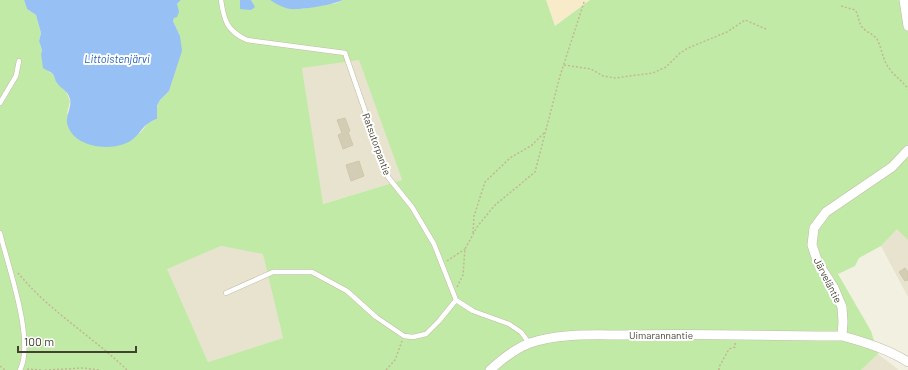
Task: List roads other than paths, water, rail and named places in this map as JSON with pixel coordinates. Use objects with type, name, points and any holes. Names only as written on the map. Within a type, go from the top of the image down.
[{"type":"street","points":[[904,0],[908,26]]},
{"type":"street","name":"Järveläntie","points":[[842,336],[842,307],[834,288],[818,263],[812,245],[814,228],[826,212],[892,167],[908,150]]},
{"type":"street","name":"Uimarannantie","points":[[490,370],[506,355],[529,343],[551,338],[639,334],[842,336]]},
{"type":"street","points":[[842,336],[859,340],[896,354],[908,362]]},
{"type":"lane","name":"Ratsutorpantie","points":[[221,0],[226,23],[236,35],[247,40],[345,53],[388,177],[412,207],[434,244],[456,300]]},
{"type":"lane","points":[[0,103],[16,76],[19,61]]},
{"type":"lane","points":[[0,234],[23,319],[25,357],[21,369]]},
{"type":"lane","points":[[226,293],[273,272],[312,272],[347,291],[376,317],[404,336],[413,337],[426,334],[456,300],[473,311],[509,324],[521,332],[529,343]]},
{"type":"water","name":"Littoistenjärvi","points":[[24,0],[181,0],[177,4],[179,12],[173,21],[180,36],[182,51],[169,91],[160,100],[157,106],[157,119],[147,124],[130,141],[116,146],[108,147],[90,145],[75,137],[70,131],[67,123],[70,105],[69,96],[66,91],[56,82],[53,74],[43,68],[41,54],[42,50],[39,41],[41,33],[36,15],[27,9]]},
{"type":"water","points":[[240,0],[251,0],[255,7],[251,10],[240,9]]},
{"type":"water","points":[[270,0],[343,0],[309,8],[290,9]]}]
